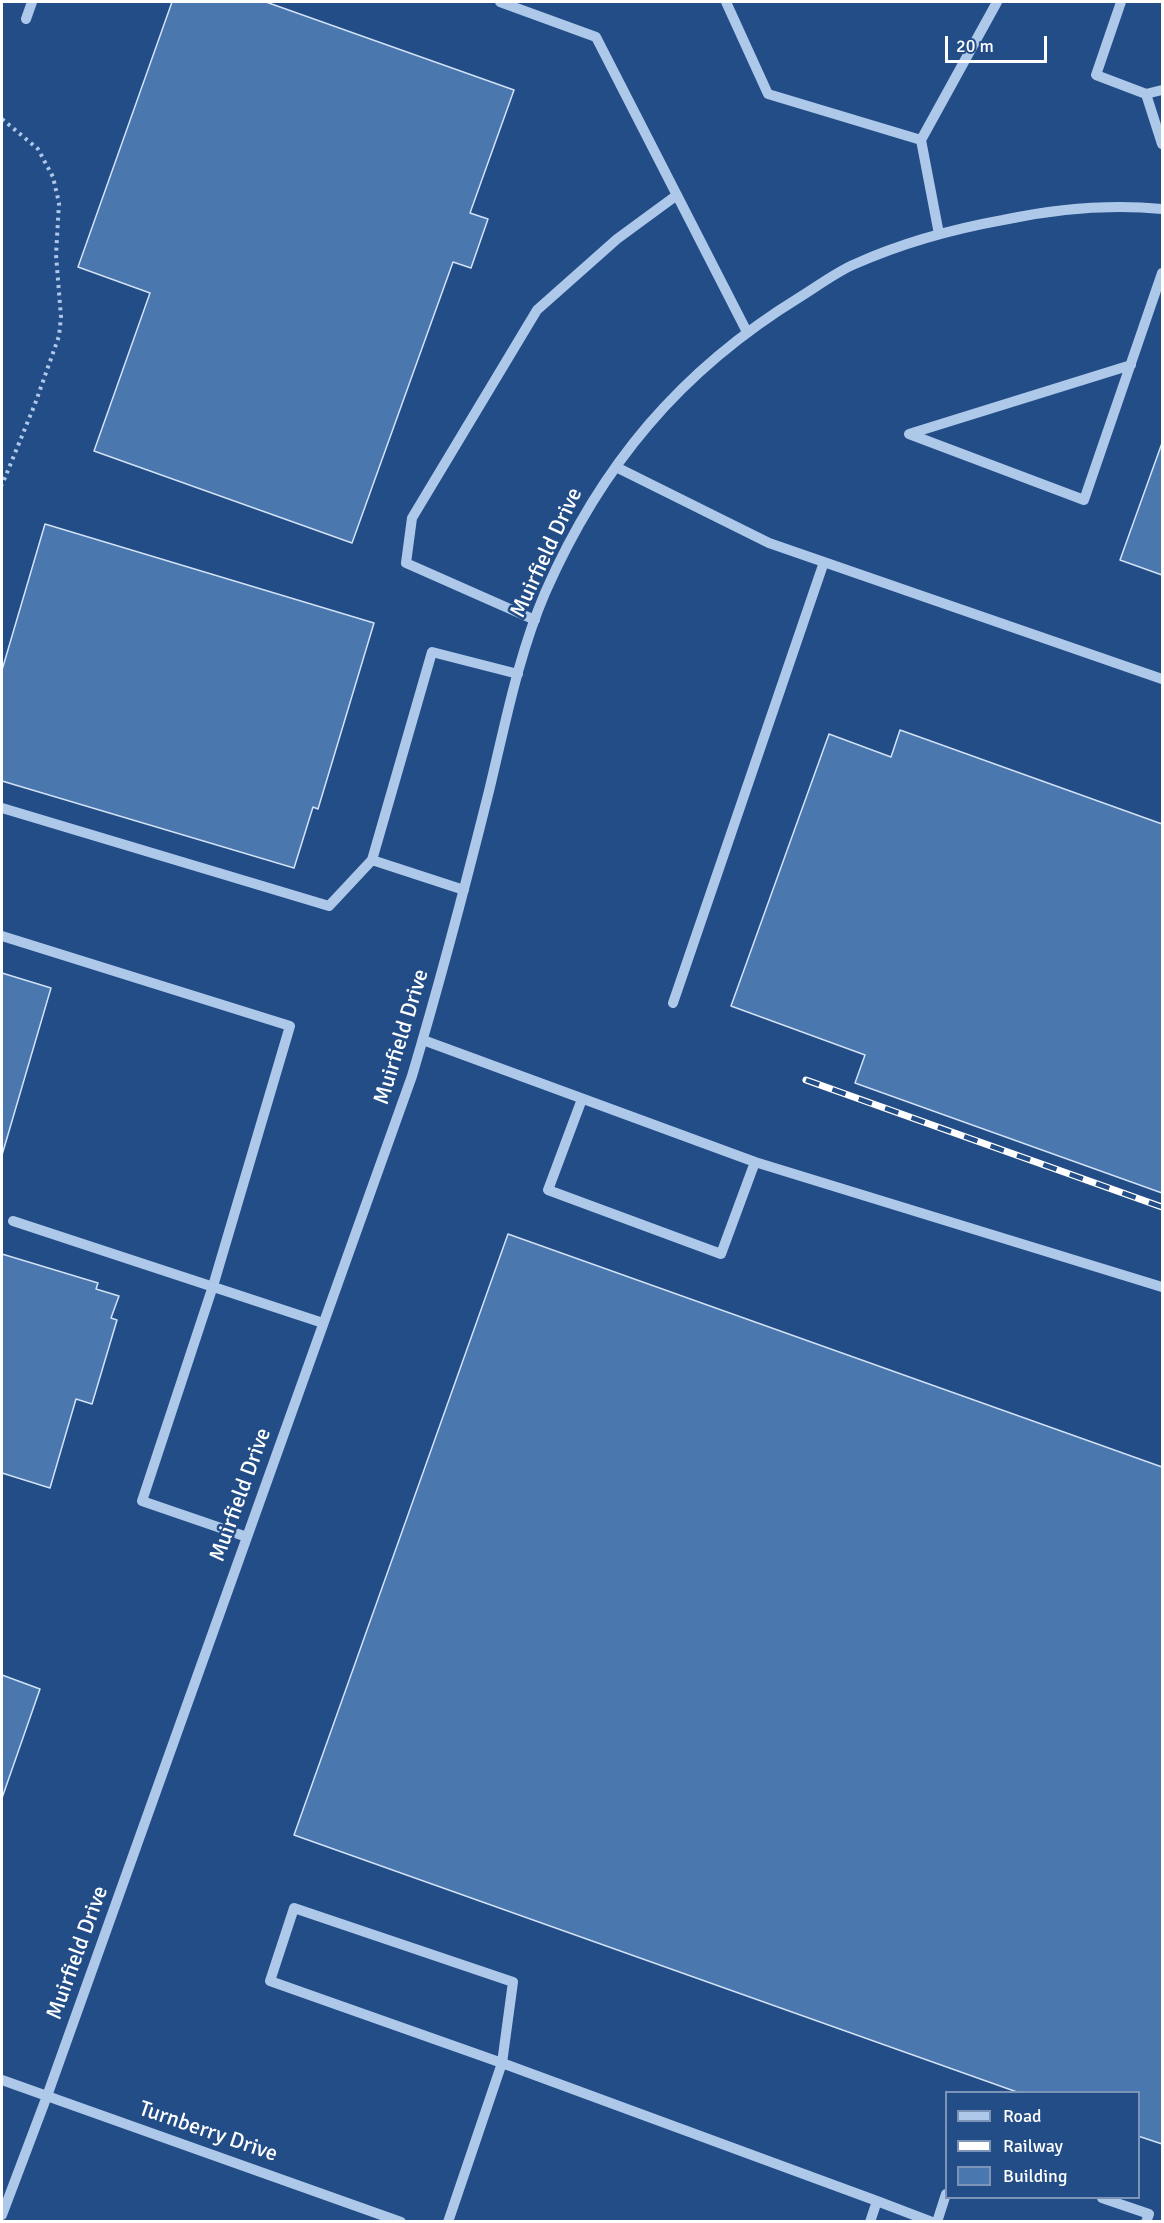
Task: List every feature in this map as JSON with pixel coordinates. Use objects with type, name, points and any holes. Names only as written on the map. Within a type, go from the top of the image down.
[{"type":"street","points":[[26,20],[32,2]]},
{"type":"street","points":[[500,2],[596,37],[747,332]]},
{"type":"street","points":[[726,2],[768,94],[921,140]]},
{"type":"street","points":[[939,234],[921,140],[997,2]]},
{"type":"street","points":[[1121,2],[1096,75],[1146,94],[1162,90]]},
{"type":"street","points":[[1146,94],[1162,144]]},
{"type":"street","points":[[535,620],[406,563],[412,518],[537,310],[616,239],[677,195]]},
{"type":"street","name":"Muirfield Drive","points":[[2,2215],[47,2096],[408,1088],[446,962],[518,674],[544,596],[574,532],[602,485],[655,416],[712,360],[767,318],[853,264],[956,229],[1048,211],[1093,208],[1162,208]]},
{"type":"street","points":[[1131,365],[909,434],[1084,500],[1131,365],[1162,273]]},
{"type":"street","points":[[616,467],[769,543],[1162,679]]},
{"type":"street","points":[[673,1003],[824,562]]},
{"type":"street","points":[[2,808],[328,906],[372,860],[432,651],[518,674]]},
{"type":"street","points":[[372,860],[464,890]]},
{"type":"street","points":[[2,936],[290,1026],[213,1286],[142,1501],[247,1537]]},
{"type":"street","points":[[423,1040],[755,1162],[1162,1287]]},
{"type":"street","points":[[582,1099],[548,1190],[710,1250],[721,1254],[755,1162]]},
{"type":"street","points":[[13,1221],[323,1323]]},
{"type":"street","points":[[448,2222],[502,2063],[513,1982],[294,1908],[270,1981],[502,2063],[934,2222],[945,2196]]},
{"type":"street","name":"Turnberry Drive","points":[[2,2080],[401,2222]]},
{"type":"street","points":[[1105,2199],[1149,2214],[1146,2222]]},
{"type":"street","points":[[870,2222],[877,2201]]},
{"type":"path","points":[[2,119],[38,149],[53,177],[59,203],[56,255],[61,317],[59,336],[35,404],[2,485]]},
{"type":"building","points":[[172,2],[266,2],[514,90],[470,213],[488,219],[471,268],[453,262],[352,543],[94,451],[150,293],[78,267]]},
{"type":"building","points":[[1162,443],[1162,575],[1120,560]]},
{"type":"building","points":[[45,524],[374,623],[318,809],[313,807],[294,868],[2,781],[2,670]]},
{"type":"building","points":[[900,730],[1162,824],[1162,1193],[855,1083],[865,1055],[731,1006],[829,734],[891,757]]},
{"type":"building","points":[[2,973],[51,988],[2,1155]]},
{"type":"building","points":[[508,1234],[1162,1467],[1162,2144],[1140,2137],[1140,2091],[1014,2091],[294,1835]]},
{"type":"building","points":[[2,1254],[98,1283],[96,1289],[119,1296],[111,1318],[117,1320],[92,1404],[76,1399],[50,1488],[2,1473]]},
{"type":"building","points":[[2,1675],[40,1689],[2,1798]]},
{"type":"railway","points":[[806,1080],[1162,1207]]}]
